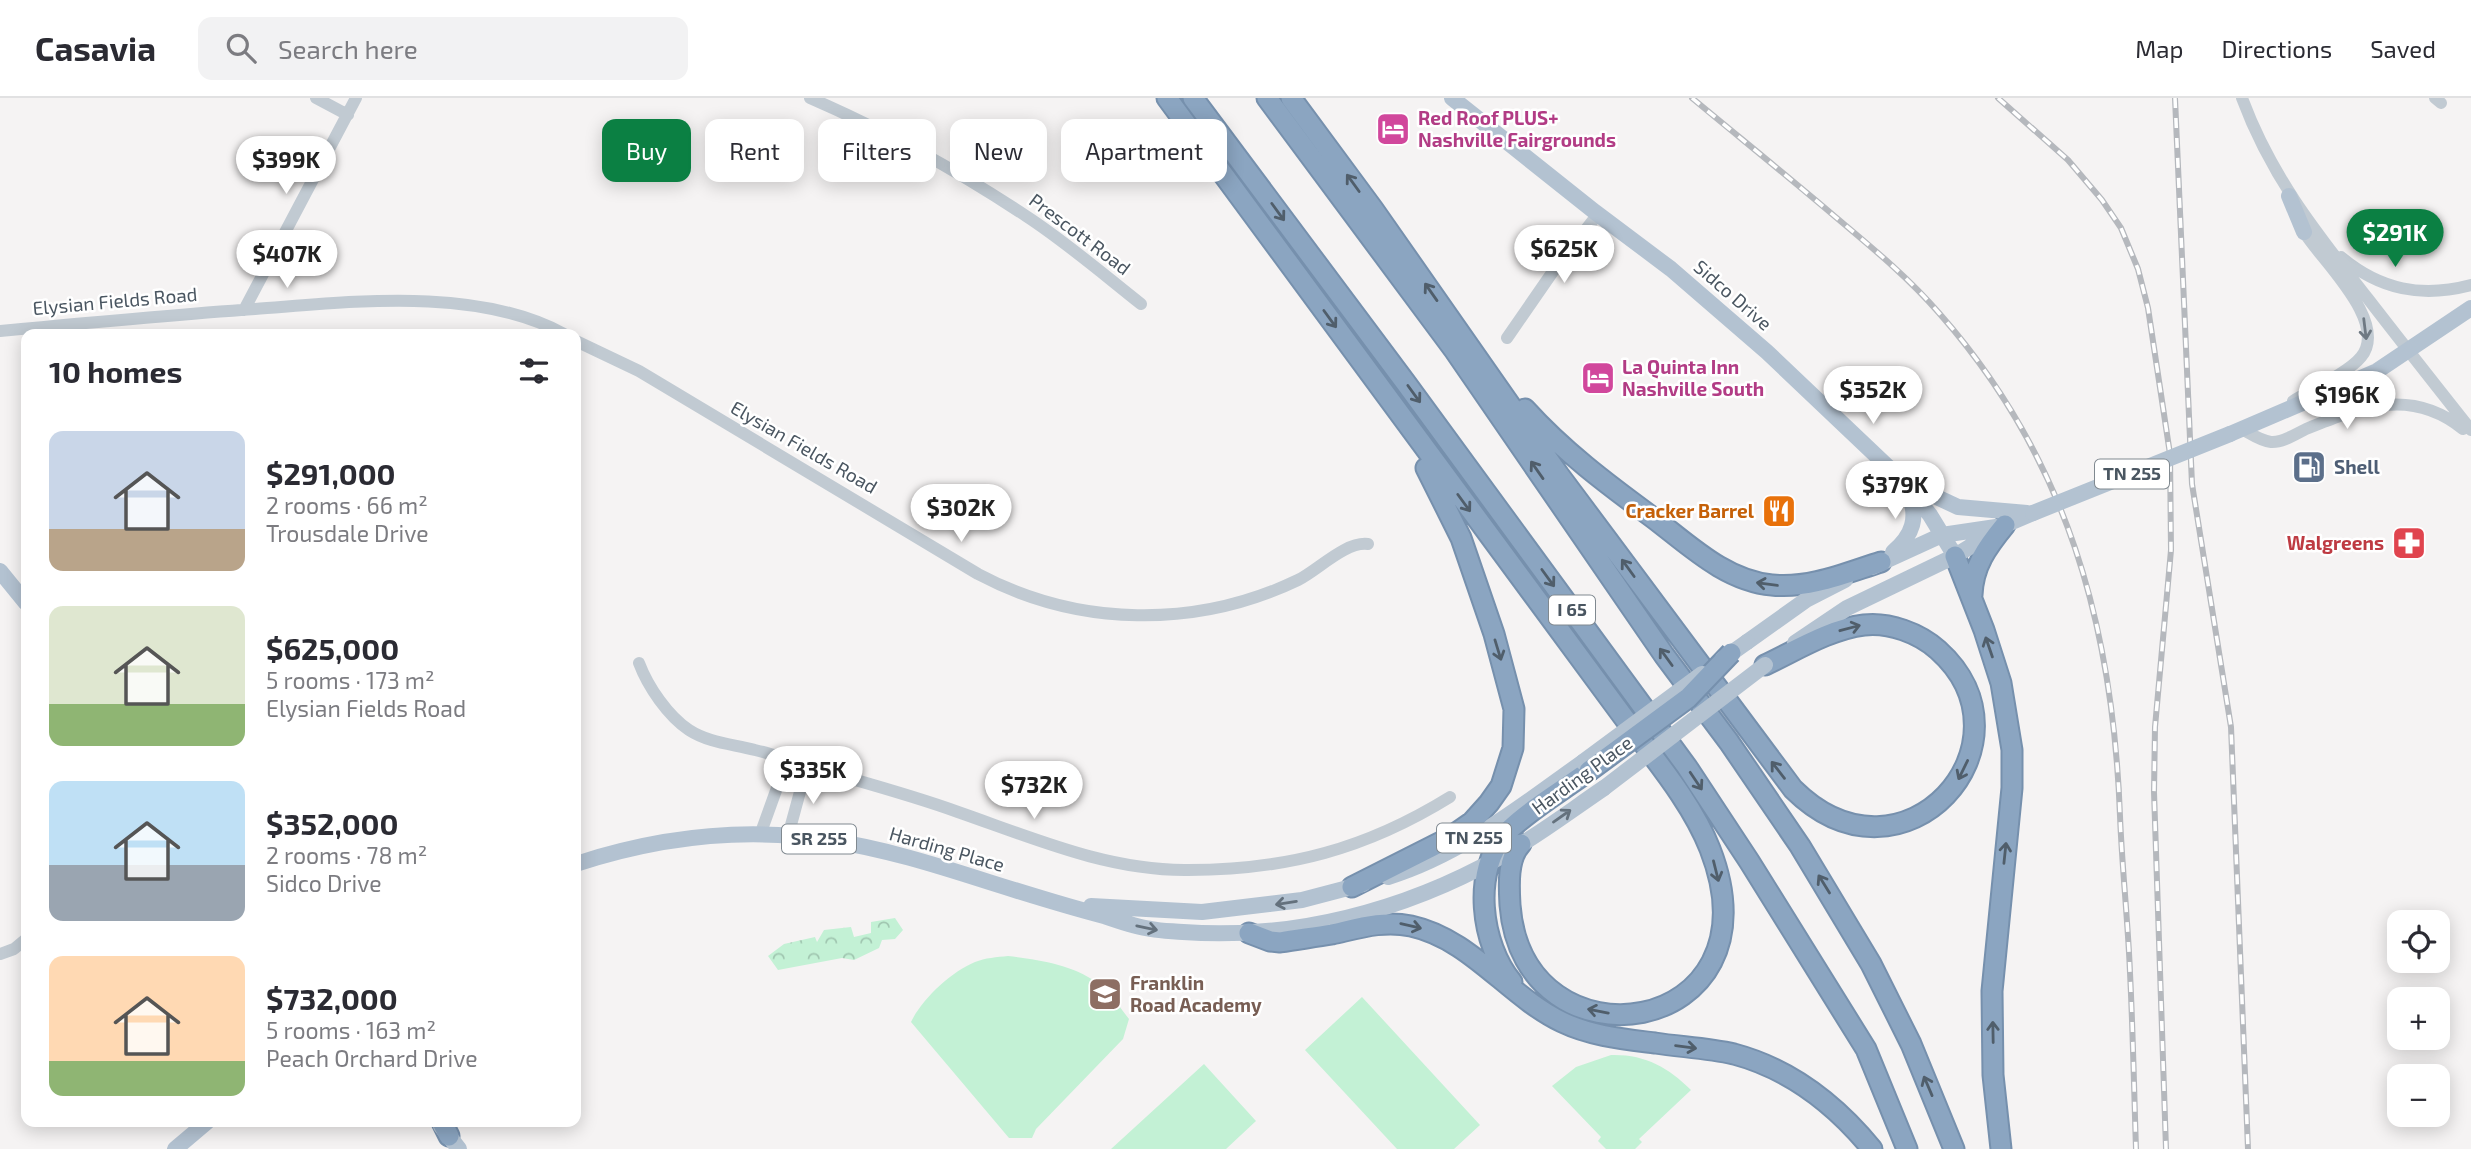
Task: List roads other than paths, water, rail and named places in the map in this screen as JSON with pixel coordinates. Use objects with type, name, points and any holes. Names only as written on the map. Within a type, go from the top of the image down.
[{"type":"highway","points":[[1167,98],[1622,715],[1698,825],[1714,863],[1722,902],[1720,940],[1709,969],[1695,986],[1677,999],[1661,1007],[1637,1013],[1605,1013],[1583,1008],[1558,996],[1531,970],[1514,932],[1510,882],[1514,856],[1521,844]]},
{"type":"highway","name":"I 65","points":[[1193,98],[1687,767],[1866,1049],[1907,1149]]},
{"type":"highway","name":"I 65","points":[[1267,98],[1455,351],[1656,644],[1729,742],[1800,846],[1871,964],[1911,1044],[1954,1149]]},
{"type":"highway","points":[[1291,98],[1373,209],[1559,475],[1778,771],[1802,798],[1818,811],[1845,823],[1863,827],[1890,825],[1914,818],[1931,808],[1953,788],[1963,771],[1973,741],[1973,718],[1961,678],[1950,661],[1934,646],[1918,636],[1884,626],[1858,626],[1839,631],[1765,665]]},
{"type":"highway","points":[[1469,346],[1564,448],[1608,485],[1728,572],[1759,583],[1792,585],[1833,577],[1881,562]]},
{"type":"highway","points":[[1352,887],[1449,838],[1472,822],[1500,786],[1508,768],[1514,738],[1515,719],[1508,684],[1467,553],[1447,506],[1381,388]]},
{"type":"highway","points":[[1972,600],[1976,568],[2004,519]]},
{"type":"highway","points":[[1955,556],[2001,682],[2012,750],[2012,788],[1992,991],[1993,1075],[2001,1149]]},
{"type":"highway","points":[[1530,1001],[1506,975],[1487,932],[1484,901],[1496,847],[1507,832],[1586,767],[1688,698],[1739,648]]},
{"type":"highway","points":[[1249,933],[1280,942],[1376,924],[1412,926],[1444,938],[1561,1021],[1591,1032],[1722,1052],[1767,1065],[1801,1083],[1853,1128],[1872,1149]]},
{"type":"main road","name":"Sidco Drive","points":[[1452,98],[1671,269],[1728,317],[1903,480],[1955,556]]},
{"type":"main road","points":[[2289,196],[2304,232]]},
{"type":"main road","points":[[2236,431],[2356,382],[2471,308]]},
{"type":"main road","name":"TN 255","points":[[1739,648],[1807,600],[1881,562],[1942,535],[2034,513],[2236,431]]},
{"type":"main road","points":[[1881,562],[1906,539],[1914,523],[1913,505],[1903,480]]},
{"type":"main road","name":"TN 255","points":[[1903,480],[1958,507],[2004,519]]},
{"type":"main road","name":"Harding Place","points":[[581,862],[616,851],[671,840],[729,835],[826,839],[903,856],[1151,930],[1207,934],[1249,933],[1319,925],[1374,911],[1429,891],[1491,862],[1604,788],[1765,665],[1847,608],[1955,556],[2004,519]]},
{"type":"main road","points":[[0,571],[21,597]]},
{"type":"main road","name":"Harding Place","points":[[1057,904],[1202,912],[1302,900],[1400,873],[1463,844],[1586,767]]},
{"type":"main road","points":[[175,1149],[201,1127]]},
{"type":"street","points":[[316,98],[348,115]]},
{"type":"street","points":[[244,310],[356,98]]},
{"type":"street","name":"Prescott Road","points":[[810,98],[845,113],[954,172],[1027,216],[1141,304]]},
{"type":"street","points":[[2242,98],[2261,143],[2289,196],[2471,432]]},
{"type":"street","points":[[1507,338],[1554,270],[1598,214]]},
{"type":"street","points":[[2259,421],[2354,363],[2363,354],[2367,344],[2366,323],[2355,300],[2304,232]]},
{"type":"street","points":[[2323,243],[2354,267],[2396,287],[2416,292],[2435,292],[2471,285]]},
{"type":"street","name":"Elysian Fields Road","points":[[23,329],[367,300],[443,303],[514,315],[551,329]]},
{"type":"street","name":"Elysian Fields Road","points":[[0,331],[21,329]]},
{"type":"street","name":"Elysian Fields Road","points":[[581,343],[639,371],[978,574],[1017,593],[1051,604],[1124,616],[1186,614],[1243,602],[1275,590],[1301,579],[1352,546],[1368,544]]},
{"type":"street","points":[[2236,431],[2276,442],[2352,411],[2372,405],[2401,404],[2439,413],[2471,432]]},
{"type":"street","points":[[639,663],[651,687],[673,716],[688,729],[708,740],[755,750],[948,808],[1075,852],[1130,866],[1163,869],[1245,868],[1311,858],[1365,841],[1416,817],[1450,797]]},
{"type":"street","points":[[760,835],[787,760]]},
{"type":"street","points":[[788,836],[807,766]]},
{"type":"street","points":[[0,954],[21,943]]},
{"type":"railway","points":[[1692,98],[1874,250],[1927,299],[1983,368],[2020,426],[2051,486],[2075,548],[2093,612],[2107,678],[2115,746],[2128,934],[2136,1149]]},
{"type":"railway","points":[[1998,98],[2068,160],[2102,200],[2121,228],[2138,269],[2148,308],[2170,454],[2171,550],[2155,727],[2154,792],[2166,1149]]},
{"type":"railway","points":[[2175,98],[2192,484],[2231,727],[2248,1149]]},
{"type":"place","name":"Red Roof PLUS+ Nashville Fairgrounds","points":[[1393,129]]},
{"type":"place","name":"La Quinta Inn Nashville South","points":[[1598,378]]},
{"type":"place","name":"Shell","points":[[2309,467]]},
{"type":"place","name":"Cracker Barrel","points":[[1779,511]]},
{"type":"place","name":"Walgreens","points":[[2409,543]]},
{"type":"place","name":"Franklin Road Academy","points":[[1105,994]]}]
